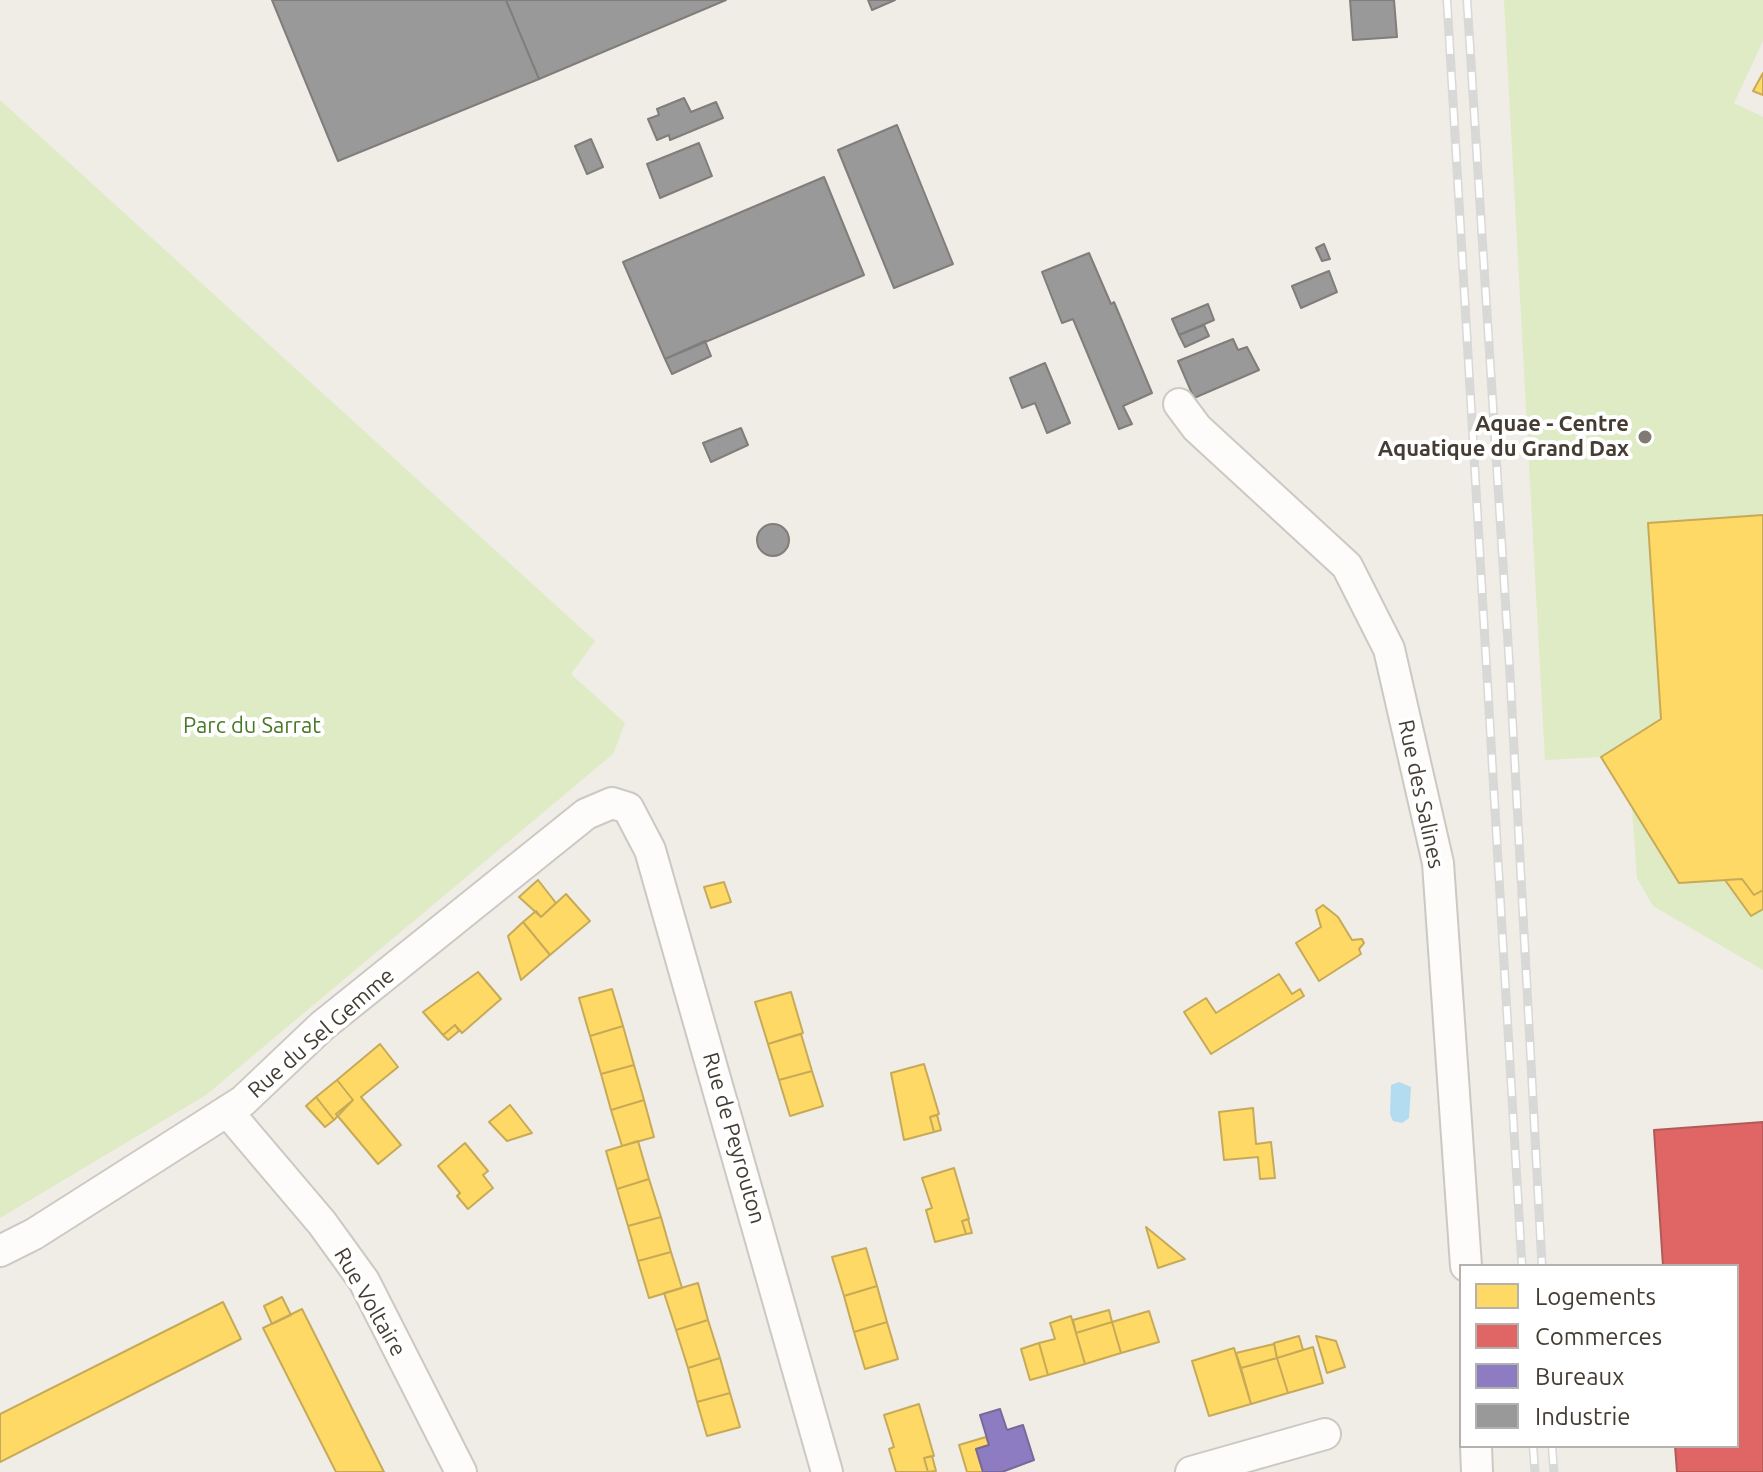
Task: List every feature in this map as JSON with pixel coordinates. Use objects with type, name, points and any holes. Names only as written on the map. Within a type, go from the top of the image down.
[{"type":"street","name":"Rue des Salines","points":[[1179,404],[1197,428],[1347,566],[1389,649],[1438,863],[1466,1264]]},
{"type":"street","name":"Rue du Sel Gemme","points":[[0,1251],[34,1234],[243,1101],[322,1026],[586,814],[612,803],[628,808]]},
{"type":"street","name":"Rue de Peyrouton","points":[[628,808],[650,850],[827,1472]]},
{"type":"street","name":"Rue Voltaire","points":[[227,1111],[322,1223],[364,1281],[461,1472]]},
{"type":"street","points":[[1191,1472],[1325,1434]]},
{"type":"street","points":[[1476,1448],[1477,1472]]},
{"type":"green space","name":"Aquae - Centre Aquatique du Grand Dax","points":[[1504,0],[1763,0],[1763,41],[1734,103],[1763,117],[1763,970],[1653,906],[1637,878],[1632,808],[1601,757],[1545,760]]},
{"type":"green space","name":"Parc du Sarrat","points":[[0,100],[595,641],[571,674],[625,723],[613,754],[206,1095],[0,1218]]},
{"type":"water","points":[[1399,1082],[1411,1087],[1409,1118],[1402,1123],[1393,1121],[1390,1114],[1391,1085]]},
{"type":"building: Logements","points":[[1763,73],[1763,95],[1753,91]]},
{"type":"building: Logements","points":[[1763,515],[1763,890],[1754,895],[1742,879],[1679,883],[1601,757],[1661,719],[1648,523]]},
{"type":"building: Logements","points":[[1742,879],[1754,895],[1763,890],[1763,909],[1751,916],[1725,880]]},
{"type":"building: Logements","points":[[538,880],[556,903],[541,917],[519,897]]},
{"type":"building: Logements","points":[[724,882],[731,902],[711,908],[704,887]]},
{"type":"building: Logements","points":[[566,894],[590,921],[550,955],[523,922],[536,911],[541,917]]},
{"type":"building: Logements","points":[[1323,905],[1338,917],[1352,940],[1362,939],[1364,943],[1359,949],[1361,954],[1319,981],[1296,943],[1321,927],[1316,910]]},
{"type":"building: Logements","points":[[523,922],[550,955],[521,980],[508,936]]},
{"type":"building: Logements","points":[[478,972],[501,999],[462,1033],[455,1025],[443,1035],[423,1012]]},
{"type":"building: Logements","points":[[1279,974],[1292,994],[1300,989],[1304,996],[1211,1054],[1184,1012],[1206,998],[1216,1013]]},
{"type":"building: Logements","points":[[612,989],[623,1026],[590,1036],[579,998]]},
{"type":"building: Logements","points":[[791,992],[803,1033],[768,1044],[755,1002]]},
{"type":"building: Logements","points":[[455,1025],[459,1031],[448,1040],[443,1035]]},
{"type":"building: Logements","points":[[623,1026],[634,1065],[601,1074],[590,1036]]},
{"type":"building: Logements","points":[[801,1034],[812,1071],[779,1080],[768,1044]]},
{"type":"building: Logements","points":[[380,1044],[398,1067],[361,1097],[401,1145],[378,1164],[336,1114],[353,1100],[337,1080]]},
{"type":"building: Logements","points":[[924,1064],[939,1114],[930,1117],[934,1132],[904,1140],[891,1073]]},
{"type":"building: Logements","points":[[634,1065],[644,1100],[611,1110],[601,1074]]},
{"type":"building: Logements","points":[[812,1071],[823,1106],[790,1116],[779,1080]]},
{"type":"building: Logements","points":[[337,1080],[353,1100],[334,1120],[316,1097]]},
{"type":"building: Logements","points":[[316,1097],[334,1120],[325,1127],[306,1106]]},
{"type":"building: Logements","points":[[644,1100],[654,1137],[622,1146],[611,1110]]},
{"type":"building: Logements","points":[[510,1105],[532,1133],[507,1141],[489,1122]]},
{"type":"building: Logements","points":[[1253,1108],[1256,1144],[1271,1142],[1275,1178],[1260,1179],[1258,1157],[1224,1160],[1219,1112]]},
{"type":"building: Logements","points":[[937,1115],[941,1130],[934,1132],[930,1117]]},
{"type":"building: Logements","points":[[638,1141],[649,1179],[617,1189],[606,1151]]},
{"type":"building: Logements","points":[[465,1143],[488,1171],[483,1175],[493,1188],[468,1209],[457,1196],[460,1193],[438,1166]]},
{"type":"building: Logements","points":[[954,1168],[969,1219],[962,1221],[966,1234],[935,1242],[926,1210],[932,1208],[922,1178]]},
{"type":"building: Logements","points":[[649,1179],[661,1217],[628,1226],[617,1189]]},
{"type":"building: Logements","points":[[661,1217],[671,1252],[638,1261],[628,1226]]},
{"type":"building: Logements","points":[[968,1219],[972,1233],[966,1234],[962,1221]]},
{"type":"building: Logements","points":[[1146,1227],[1185,1259],[1158,1268]]},
{"type":"building: Logements","points":[[866,1248],[877,1286],[844,1296],[832,1257]]},
{"type":"building: Logements","points":[[671,1252],[682,1288],[649,1298],[638,1261]]},
{"type":"building: Logements","points":[[698,1283],[708,1320],[676,1330],[664,1293]]},
{"type":"building: Logements","points":[[877,1286],[887,1322],[854,1332],[844,1296]]},
{"type":"building: Logements","points":[[282,1297],[291,1315],[272,1324],[264,1306]]},
{"type":"building: Logements","points":[[223,1302],[241,1339],[0,1462],[0,1414]]},
{"type":"building: Logements","points":[[302,1309],[384,1472],[336,1472],[263,1328]]},
{"type":"building: Logements","points":[[1109,1310],[1112,1322],[1076,1333],[1073,1320]]},
{"type":"building: Logements","points":[[1149,1311],[1159,1342],[1121,1353],[1112,1322]]},
{"type":"building: Logements","points":[[1071,1316],[1085,1364],[1048,1375],[1039,1343],[1055,1339],[1050,1323]]},
{"type":"building: Logements","points":[[708,1320],[720,1358],[688,1368],[676,1330]]},
{"type":"building: Logements","points":[[887,1322],[898,1359],[865,1369],[854,1332]]},
{"type":"building: Logements","points":[[1112,1322],[1121,1353],[1085,1364],[1076,1333]]},
{"type":"building: Logements","points":[[1299,1336],[1303,1350],[1277,1358],[1274,1343]]},
{"type":"building: Logements","points":[[1316,1336],[1336,1341],[1345,1367],[1327,1373]]},
{"type":"building: Logements","points":[[1039,1343],[1048,1375],[1030,1380],[1021,1349]]},
{"type":"building: Logements","points":[[1274,1344],[1277,1358],[1241,1368],[1236,1353]]},
{"type":"building: Logements","points":[[1313,1347],[1323,1383],[1288,1393],[1277,1358]]},
{"type":"building: Logements","points":[[1234,1348],[1251,1404],[1209,1416],[1192,1361]]},
{"type":"building: Logements","points":[[720,1358],[730,1393],[697,1402],[688,1368]]},
{"type":"building: Logements","points":[[1277,1358],[1288,1393],[1251,1404],[1241,1368]]},
{"type":"building: Logements","points":[[730,1393],[740,1427],[707,1436],[697,1402]]},
{"type":"building: Logements","points":[[919,1404],[934,1456],[924,1458],[928,1472],[896,1472],[889,1449],[894,1447],[884,1415]]},
{"type":"building: Logements","points":[[986,1437],[989,1445],[976,1449],[983,1472],[967,1472],[959,1445]]},
{"type":"building: Logements","points":[[932,1456],[936,1471],[928,1472],[924,1458]]},
{"type":"building: Commerces","points":[[1763,1122],[1763,1472],[1677,1472],[1675,1448],[1739,1448],[1739,1264],[1663,1264],[1654,1130]]},
{"type":"building: Bureaux","points":[[1000,1409],[1007,1430],[1023,1425],[1034,1460],[1002,1472],[983,1472],[976,1449],[989,1445],[980,1415]]},
{"type":"building: Industrie","points":[[272,0],[506,0],[539,79],[338,161]]},
{"type":"building: Industrie","points":[[506,0],[726,0],[539,79]]},
{"type":"building: Industrie","points":[[868,0],[895,0],[872,10]]},
{"type":"building: Industrie","points":[[1350,0],[1394,0],[1397,37],[1353,40]]},
{"type":"building: Industrie","points":[[684,98],[691,112],[716,102],[723,118],[670,140],[669,135],[657,140],[648,119],[659,115],[657,109]]},
{"type":"building: Industrie","points":[[897,125],[953,264],[894,288],[838,150]]},
{"type":"building: Industrie","points":[[591,139],[603,167],[587,174],[575,146]]},
{"type":"building: Industrie","points":[[699,143],[712,176],[660,198],[647,164]]},
{"type":"building: Industrie","points":[[824,177],[864,275],[665,359],[623,262]]},
{"type":"building: Industrie","points":[[1324,244],[1330,259],[1322,261],[1316,248]]},
{"type":"building: Industrie","points":[[1089,253],[1111,304],[1114,302],[1152,393],[1123,406],[1132,424],[1119,429],[1073,319],[1062,323],[1042,272]]},
{"type":"building: Industrie","points":[[1329,271],[1337,292],[1301,308],[1292,286]]},
{"type":"building: Industrie","points":[[1208,304],[1214,320],[1179,335],[1172,319]]},
{"type":"building: Industrie","points":[[1204,325],[1209,336],[1185,347],[1179,335]]},
{"type":"building: Industrie","points":[[1233,339],[1238,350],[1247,347],[1259,370],[1194,398],[1178,361]]},
{"type":"building: Industrie","points":[[705,341],[711,356],[672,374],[665,359]]},
{"type":"building: Industrie","points":[[1045,363],[1070,423],[1047,433],[1035,403],[1022,408],[1010,378]]},
{"type":"building: Industrie","points":[[741,428],[748,445],[711,462],[703,443]]},
{"type":"building: Industrie","points":[[773,524],[785,528],[789,540],[785,552],[773,556],[761,552],[757,540],[761,528]]},
{"type":"railway","points":[[1447,0],[1522,1264]]},
{"type":"railway","points":[[1467,0],[1510,674],[1542,1264]]},
{"type":"railway","points":[[1533,1448],[1535,1472]]},
{"type":"railway","points":[[1552,1448],[1554,1472]]},
{"type":"place","name":"Aquae - Centre Aquatique du Grand Dax","points":[[1645,437]]}]
